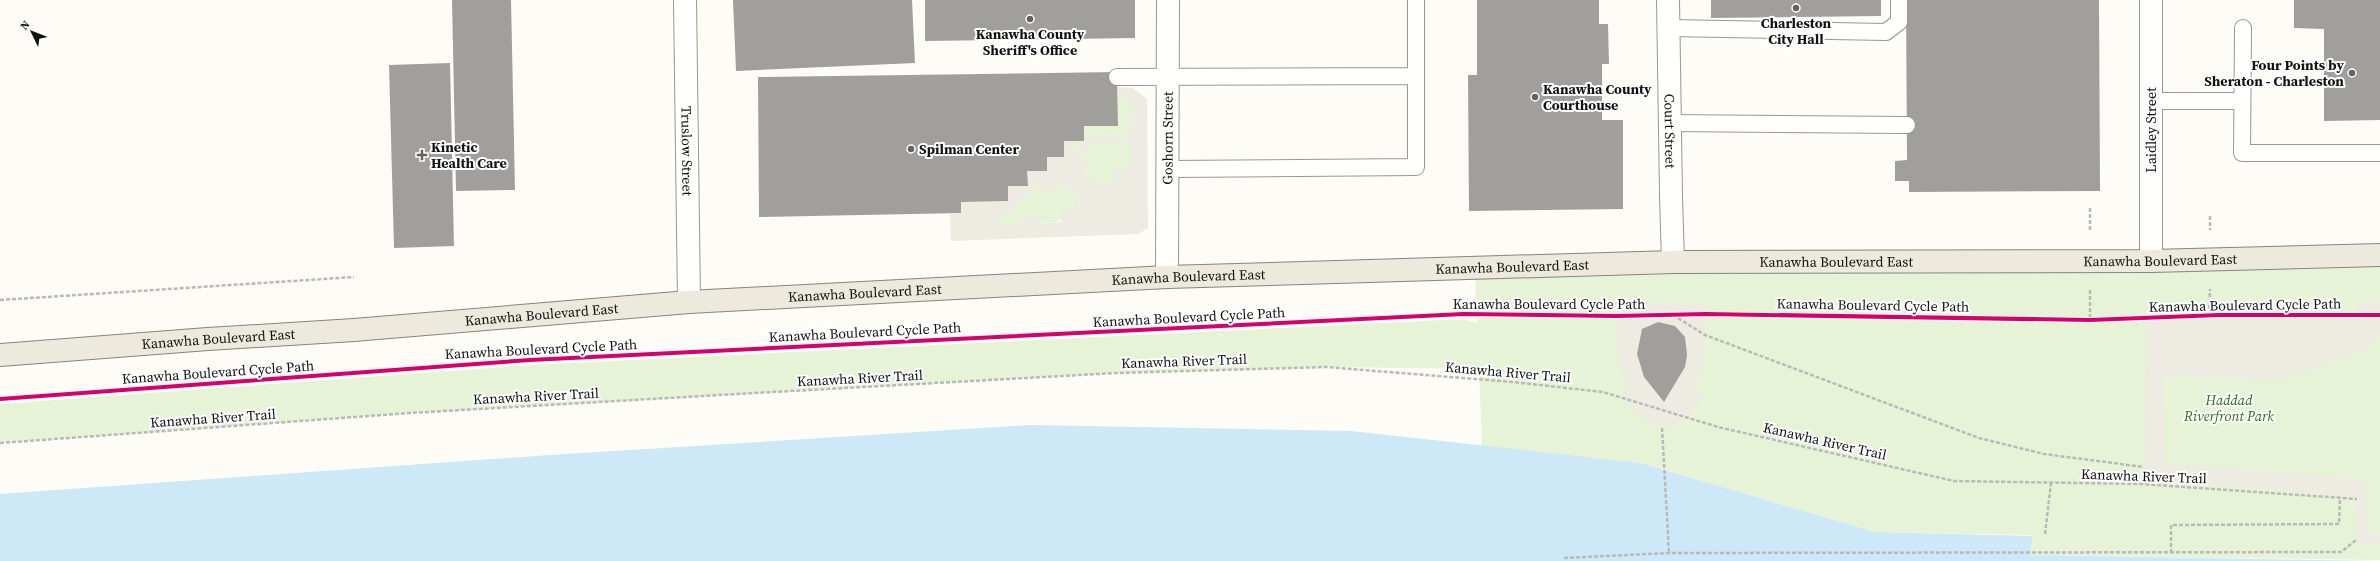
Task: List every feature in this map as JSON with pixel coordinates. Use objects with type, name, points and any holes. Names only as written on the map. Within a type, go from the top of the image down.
[{"type":"main road","name":"Kanawha Boulevard East","points":[[0,355],[208,339],[354,330],[690,302],[1168,277],[1673,262],[2151,261],[2380,255]]},
{"type":"street","name":"Truslow Street","points":[[685,0],[690,302]]},
{"type":"street","name":"Goshorn Street","points":[[1168,0],[1168,277]]},
{"type":"street","name":"Court Street","points":[[1668,0],[1673,262]]},
{"type":"street","name":"Laidley Street","points":[[2151,0],[2151,261]]},
{"type":"lane","points":[[1168,169],[1416,167],[1416,0]]},
{"type":"lane","points":[[1669,28],[1886,32],[1899,22],[1899,0]]},
{"type":"lane","points":[[2243,28],[2242,153],[2380,153]]},
{"type":"lane","points":[[1118,77],[1416,76]]},
{"type":"lane","points":[[2151,101],[2242,101]]},
{"type":"lane","points":[[1670,123],[1907,125]]},
{"type":"path","points":[[0,300],[354,277]]},
{"type":"path","points":[[1672,315],[1705,335],[1979,438],[2044,454],[2144,467]]},
{"type":"path","points":[[2082,320],[2097,319]]},
{"type":"path","points":[[1662,428],[1669,554]]},
{"type":"path","points":[[2045,534],[2050,483]]},
{"type":"path","points":[[2171,552],[2171,525],[2339,524],[2340,498]]},
{"type":"path","points":[[1564,558],[1669,554],[2342,552],[2356,540]]},
{"type":"green space","points":[[1118,99],[1129,99],[1131,104],[1130,135],[1091,136],[1073,151],[1073,141],[1084,141],[1084,126],[1118,126]]},
{"type":"green space","points":[[1132,141],[1132,169],[1115,182],[1097,182],[1082,170],[1082,155],[1093,143]]},
{"type":"green space","points":[[1059,184],[1079,198],[1080,208],[1058,221],[1046,223],[1022,217],[1021,224],[1004,226],[1000,224],[1000,219],[1040,186]]},
{"type":"green space","name":"Haddad Riverfront Park","points":[[2380,255],[2380,560],[2030,555],[2031,535],[1875,532],[1641,463],[1482,446],[1479,369],[1326,367],[1116,373],[410,413],[0,443],[0,404],[530,365],[1463,319],[1477,323],[1475,268]]},
{"type":"shaded area","points":[[1118,87],[1133,88],[1147,99],[1148,228],[1138,234],[951,241],[950,214],[961,213],[961,202],[1008,201],[1008,186],[1027,186],[1027,171],[1047,171],[1047,157],[1064,141],[1073,141],[1073,151],[1091,136],[1130,135],[1131,104],[1129,99],[1118,99]],"holes":[[[1132,141],[1132,169],[1114,169],[1115,182],[1097,182],[1082,170],[1090,162],[1082,155],[1093,143]],[[1060,184],[1079,198],[1080,208],[1062,210],[1061,222],[1041,223],[1041,217],[1022,217],[1021,224],[1004,226],[1000,223],[1000,219],[1040,186],[1050,194]]]},
{"type":"shaded area","points":[[2218,302],[2219,315],[2357,313],[2357,302],[2380,302],[2380,333],[2361,352],[2282,381],[2163,375],[2164,463],[2365,479],[2368,533],[2380,534],[2380,545],[2356,545],[2357,499],[2144,477],[2147,317],[2170,316],[2179,312],[2184,305]]},
{"type":"shaded area","points":[[1616,304],[1706,304],[1704,363],[1692,390],[1704,396],[1687,417],[1671,428],[1653,428],[1620,396],[1629,387],[1618,362]],"holes":[[[1658,322],[1675,326],[1685,337],[1685,367],[1664,402],[1644,377],[1637,354],[1642,330]]]},
{"type":"water","points":[[1031,425],[1351,431],[1641,463],[1875,532],[2032,536],[2030,555],[2380,561],[0,561],[0,494],[550,455]]},
{"type":"building","points":[[452,0],[511,0],[515,190],[456,191]]},
{"type":"building","points":[[733,0],[912,0],[915,63],[736,71]]},
{"type":"building","name":"Kanawha County Sheriff's Office","points":[[925,0],[1135,0],[1135,38],[925,41]]},
{"type":"building","name":"Kanawha County Courthouse","points":[[1477,0],[1599,0],[1599,24],[1608,24],[1609,64],[1602,64],[1602,120],[1623,120],[1623,209],[1469,211],[1468,75],[1477,75]]},
{"type":"building","name":"Charleston City Hall","points":[[1711,0],[1881,0],[1881,16],[1711,18]]},
{"type":"building","points":[[1906,0],[2099,0],[2100,191],[1909,192],[1909,181],[1895,181],[1895,161],[1907,160]]},
{"type":"building","name":"Four Points by Sheraton - Charleston","points":[[2294,0],[2380,0],[2380,120],[2324,121],[2324,29],[2294,28]]},
{"type":"building","name":"Kinetic Health Care","points":[[450,63],[454,246],[394,248],[389,65]]},
{"type":"building","name":"Spilman Center","points":[[1117,72],[1118,126],[1084,126],[1084,141],[1064,141],[1064,157],[1047,157],[1047,171],[1027,171],[1028,186],[1008,186],[1008,201],[961,202],[961,213],[759,217],[758,77]]},
{"type":"building","points":[[1658,322],[1675,326],[1685,337],[1687,355],[1685,367],[1664,402],[1644,377],[1637,354],[1642,329]]},
{"type":"cycle path","name":"Kanawha Boulevard Cycle Path","points":[[0,399],[530,360],[1463,314],[1616,316],[1706,314],[2090,320],[2219,315],[2380,315]]},
{"type":"place","name":"Charleston City Hall","points":[[1796,8]]},
{"type":"place","name":"Kanawha County Sheriff's Office","points":[[1030,19]]},
{"type":"place","name":"Four Points by Sheraton - Charleston","points":[[2352,73]]},
{"type":"place","name":"Kanawha County Courthouse","points":[[1535,97]]},
{"type":"place","name":"Spilman Center","points":[[911,149]]},
{"type":"place","name":"Kinetic Health Care","points":[[422,155]]}]
